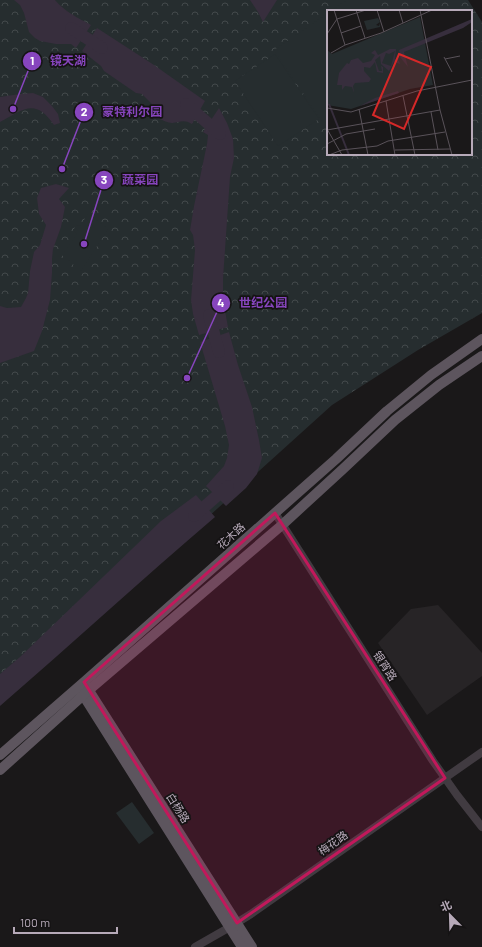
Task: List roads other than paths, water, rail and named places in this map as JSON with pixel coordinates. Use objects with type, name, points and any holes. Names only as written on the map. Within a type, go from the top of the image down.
[{"type":"main road","name":"花木路","points":[[0,770],[84,689],[275,513],[336,459],[387,410],[431,375],[482,339]]},
{"type":"main road","name":"花木路","points":[[0,755],[84,689],[282,524],[396,420],[439,385],[482,356]]},
{"type":"main road","name":"白杨路","points":[[84,689],[233,925],[252,947]]},
{"type":"main road","name":"白杨路","points":[[233,925],[242,947]]},
{"type":"street","name":"银宵路","points":[[275,513],[444,778],[482,827]]},
{"type":"street","name":"梅花路","points":[[195,947],[233,925],[482,752]]},
{"type":"waterway","points":[[71,28],[102,48]]},
{"type":"waterway","points":[[186,104],[220,134]]},
{"type":"waterway","points":[[209,315],[219,352]]},
{"type":"waterway","points":[[194,516],[228,486]]},
{"type":"place","name":"镜天湖","points":[[13,109]]},
{"type":"place","name":"蒙特利尔园","points":[[62,169]]},
{"type":"place","name":"蔬菜园","points":[[84,244]]},
{"type":"place","name":"世纪公园","points":[[187,378]]}]
